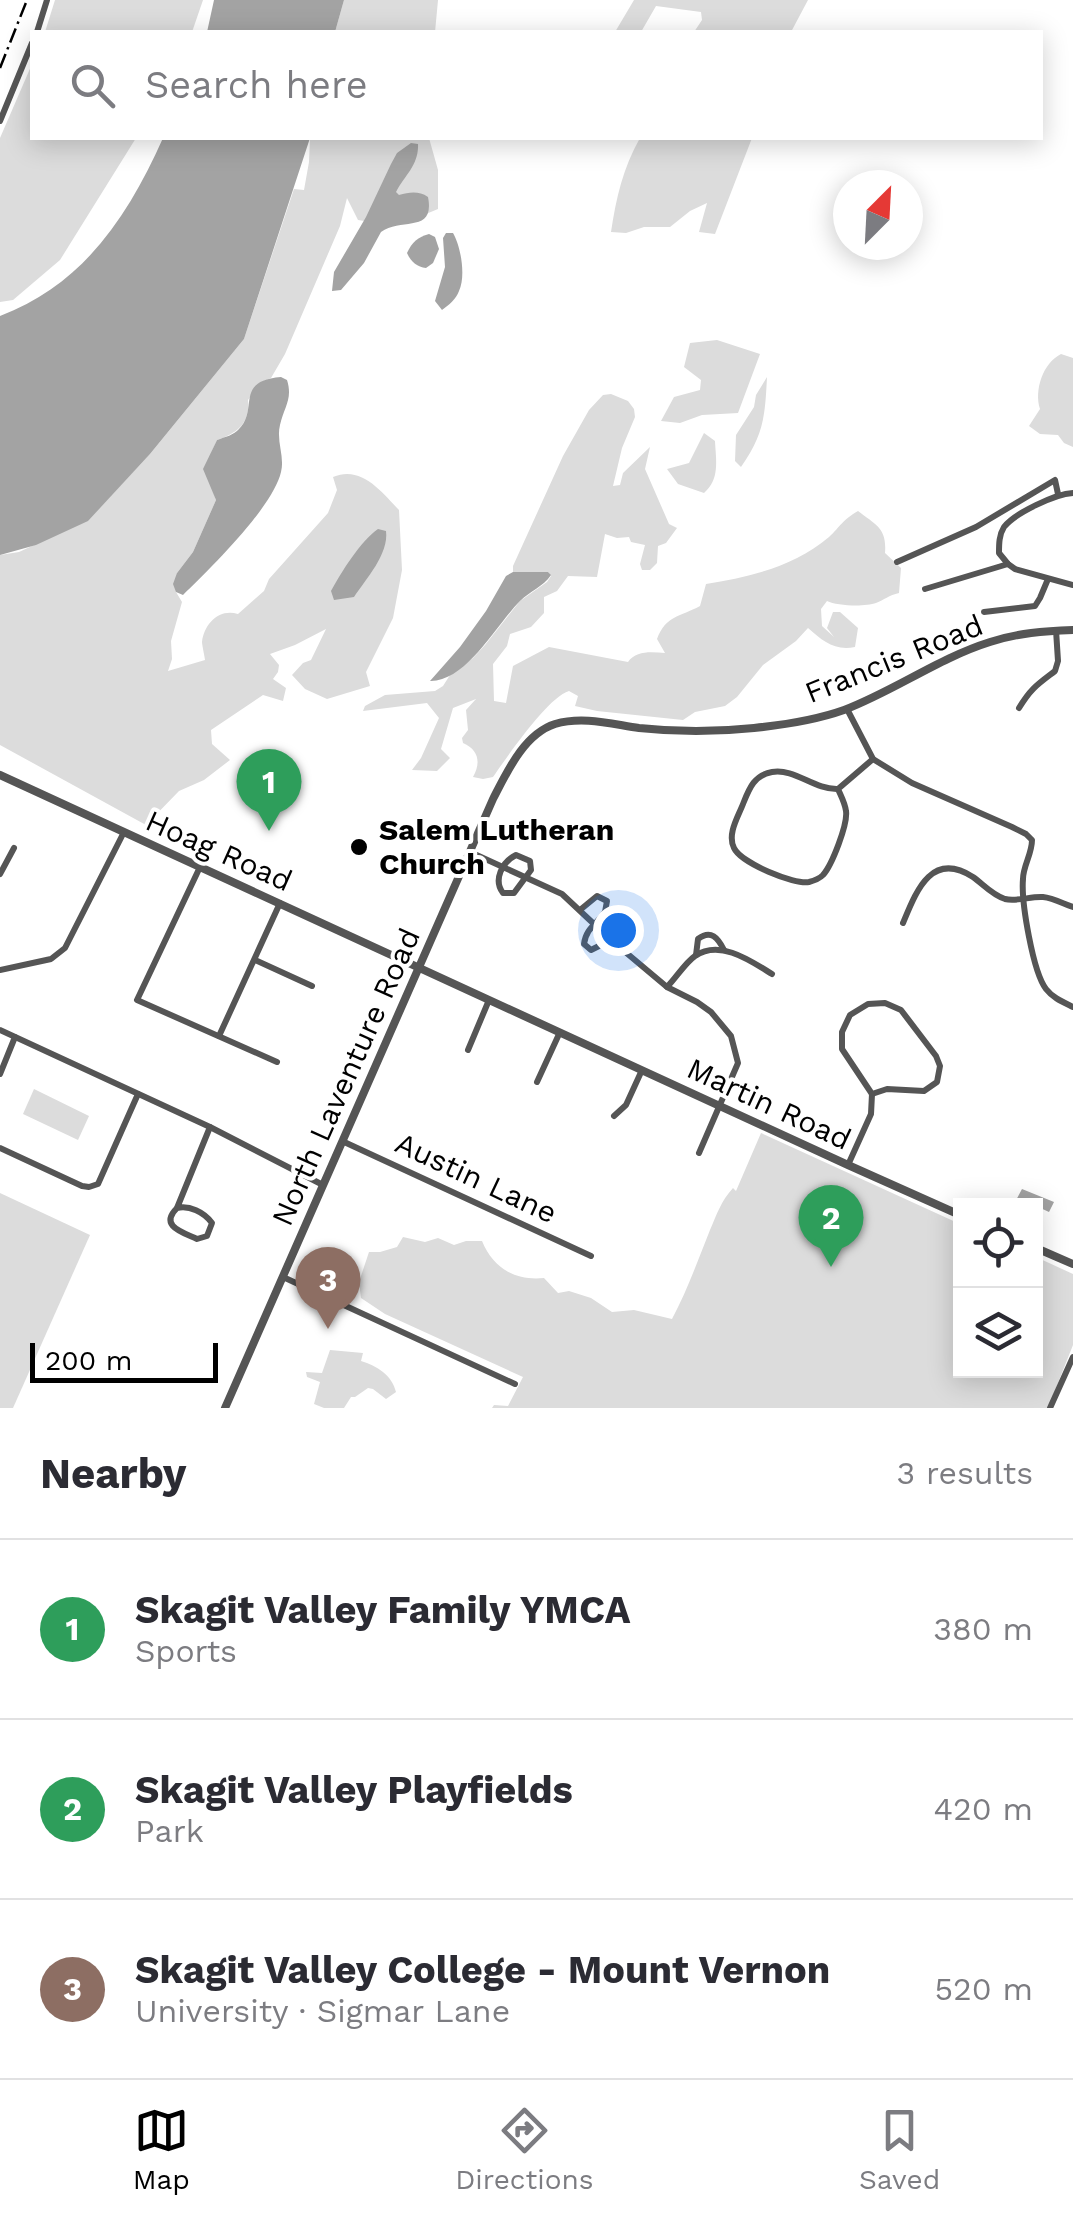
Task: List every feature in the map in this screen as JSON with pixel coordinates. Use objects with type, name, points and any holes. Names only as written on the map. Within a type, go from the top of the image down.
[{"type":"street","points":[[38,30],[47,0]]},
{"type":"street","points":[[0,121],[30,48]]},
{"type":"street","points":[[897,562],[976,527],[1055,480],[1058,494]]},
{"type":"street","points":[[1073,493],[1058,494],[1005,526],[999,553],[1008,564],[1073,585]]},
{"type":"street","points":[[925,589],[1008,564]]},
{"type":"street","points":[[984,612],[1034,606],[1048,578]]},
{"type":"street","points":[[1019,708],[1029,691],[1055,671],[1056,630]]},
{"type":"street","name":"Francis Road","points":[[552,725],[576,720],[674,730],[723,730],[821,717],[989,642],[1038,631],[1073,630]]},
{"type":"street","points":[[847,708],[873,759],[912,783],[1012,827],[1032,840],[1022,876],[1037,972],[1055,998],[1073,1006]]},
{"type":"street","name":"North Laventure Road","points":[[225,1408],[492,799],[531,738],[552,725]]},
{"type":"street","points":[[838,789],[846,810],[846,824],[823,874],[814,880],[793,881],[748,862],[734,850],[733,827],[753,782],[760,776],[788,773],[821,788],[838,789],[873,759]]},
{"type":"street","name":"Hoag Road","points":[[0,774],[420,967]]},
{"type":"street","points":[[0,970],[51,959],[66,948],[124,832]]},
{"type":"street","points":[[0,874],[14,848]]},
{"type":"street","points":[[470,852],[562,894],[668,987],[711,1012],[731,1036],[738,1063],[700,1153]]},
{"type":"street","points":[[516,855],[530,861],[531,870],[514,892],[503,893],[498,882],[502,866],[516,855]]},
{"type":"street","points":[[200,867],[137,1000],[277,1062]]},
{"type":"street","points":[[903,923],[926,877],[956,868],[1003,899],[1046,897],[1073,907]]},
{"type":"street","points":[[580,910],[597,896],[604,898],[606,912],[585,936],[584,944],[591,950],[611,940]]},
{"type":"street","points":[[219,1036],[280,903]]},
{"type":"street","points":[[668,987],[696,955],[698,939],[705,934],[718,938],[724,950]]},
{"type":"street","points":[[696,955],[724,950],[772,974]]},
{"type":"street","points":[[255,960],[312,986]]},
{"type":"street","name":"Martin Road","points":[[420,967],[953,1211]]},
{"type":"street","points":[[468,1050],[490,998]]},
{"type":"street","points":[[848,1165],[871,1114],[872,1094],[842,1049],[842,1032],[850,1015],[868,1004],[885,1003],[901,1010],[940,1066],[937,1082],[924,1091],[887,1088],[872,1094]]},
{"type":"street","points":[[0,1030],[210,1127],[323,1185]]},
{"type":"street","points":[[536,1082],[560,1032]]},
{"type":"street","points":[[0,1074],[16,1037]]},
{"type":"street","points":[[614,1116],[626,1105],[642,1070]]},
{"type":"street","points":[[0,1148],[82,1186],[98,1184],[138,1094]]},
{"type":"street","points":[[176,1208],[186,1206],[207,1216],[212,1223],[207,1236],[197,1239],[174,1229],[170,1214],[210,1127]]},
{"type":"street","name":"Austin Lane","points":[[342,1142],[591,1256]]},
{"type":"street","points":[[1043,1251],[1073,1264]]},
{"type":"street","points":[[283,1277],[516,1384]]},
{"type":"street","points":[[1050,1408],[1073,1357]]},
{"type":"shaded area","points":[[55,0],[203,0],[193,30],[46,30]]},
{"type":"shaded area","points":[[214,0],[344,0],[336,30],[207,30]]},
{"type":"shaded area","points":[[344,0],[438,0],[435,30],[336,30]]},
{"type":"shaded area","points":[[634,0],[808,0],[792,30],[695,30],[702,20],[701,12],[656,6],[642,30],[616,30]]},
{"type":"shaded area","points":[[30,69],[30,140],[135,140],[60,260],[13,300],[0,302],[0,138]]},
{"type":"shaded area","points":[[162,140],[309,140],[244,339],[150,454],[88,521],[36,545],[0,555],[0,316],[56,286],[79,266],[118,220]]},
{"type":"shaded area","points":[[310,140],[430,140],[438,170],[438,209],[399,221],[358,220],[347,198],[340,226],[285,354],[271,378],[260,383],[248,400],[241,426],[217,440],[212,450],[207,470],[216,500],[193,552],[177,573],[176,592],[182,602],[171,641],[168,671],[205,660],[202,642],[210,623],[225,613],[238,614],[264,591],[269,579],[328,513],[337,490],[333,477],[343,474],[370,482],[399,510],[402,570],[393,618],[366,672],[370,686],[327,699],[305,689],[292,675],[311,660],[326,629],[270,654],[279,665],[273,679],[286,688],[283,701],[263,695],[211,730],[212,744],[230,760],[204,780],[179,791],[146,825],[0,745],[0,555],[19,552],[88,520],[150,454],[244,339],[294,189],[304,190]]},
{"type":"shaded area","points":[[639,140],[751,140],[715,234],[699,232],[707,203],[670,227],[611,232],[629,161]]},
{"type":"shaded area","points":[[411,143],[418,144],[416,158],[396,192],[428,197],[427,216],[381,232],[364,263],[341,290],[332,291],[334,272],[391,164],[397,153]]},
{"type":"shaded area","points":[[446,233],[453,233],[456,239],[462,278],[456,297],[442,310],[435,301],[445,267]]},
{"type":"shaded area","points":[[429,234],[435,237],[439,249],[426,268],[415,264],[407,253],[416,240]]},
{"type":"shaded area","points":[[717,340],[760,354],[738,413],[702,415],[680,423],[661,421],[674,397],[700,390],[701,380],[684,367],[690,343]]},
{"type":"shaded area","points":[[1061,354],[1073,358],[1073,447],[1058,435],[1040,434],[1029,426],[1040,409],[1042,378],[1049,364]]},
{"type":"shaded area","points":[[281,377],[287,380],[289,393],[279,431],[282,466],[276,486],[224,554],[183,595],[176,592],[173,584],[177,573],[193,552],[216,500],[203,469],[217,440],[232,434],[245,421],[257,384]]},
{"type":"shaded area","points":[[767,377],[762,424],[741,467],[735,461],[736,435]]},
{"type":"shaded area","points":[[603,395],[628,401],[635,417],[613,486],[620,485],[623,473],[650,447],[645,469],[669,524],[677,528],[666,543],[658,546],[657,563],[650,570],[642,570],[640,564],[645,545],[631,542],[629,537],[605,534],[597,577],[568,576],[557,591],[544,597],[544,613],[531,627],[510,634],[507,646],[493,664],[494,701],[506,703],[513,666],[549,647],[628,662],[640,654],[665,653],[657,639],[661,631],[674,618],[700,606],[706,584],[755,574],[801,556],[858,511],[879,528],[885,553],[901,568],[899,593],[865,605],[827,601],[821,609],[822,626],[834,637],[827,628],[833,612],[840,612],[858,628],[855,647],[835,646],[808,628],[763,665],[725,706],[695,712],[683,720],[575,706],[578,696],[569,691],[539,716],[493,777],[483,779],[473,777],[477,757],[462,738],[468,730],[466,710],[476,699],[453,708],[441,749],[450,758],[437,771],[412,770],[439,718],[427,703],[363,711],[365,706],[385,695],[435,691],[443,686],[485,645],[520,601],[547,582],[551,576],[548,572],[513,572],[513,566],[563,456],[589,410]]},
{"type":"shaded area","points":[[704,433],[715,441],[716,463],[713,482],[704,493],[678,484],[667,469],[689,463]]},
{"type":"shaded area","points":[[378,529],[386,531],[386,540],[376,566],[354,597],[334,600],[331,591],[340,575]]},
{"type":"shaded area","points":[[513,572],[551,575],[520,601],[468,662],[443,679],[430,681],[460,647],[506,576]]},
{"type":"shaded area","points":[[34,1089],[89,1116],[78,1140],[23,1114]]},
{"type":"shaded area","points":[[761,1133],[953,1221],[953,1378],[1043,1378],[1043,1260],[1073,1274],[1073,1345],[1048,1408],[492,1408],[508,1406],[523,1377],[385,1314],[361,1298],[359,1282],[369,1252],[397,1247],[403,1237],[425,1242],[438,1238],[454,1245],[482,1241],[492,1259],[506,1271],[544,1278],[558,1293],[569,1291],[591,1298],[612,1312],[634,1310],[672,1319],[725,1198],[733,1188],[736,1191]]},
{"type":"shaded area","points":[[1022,1189],[1054,1202],[1049,1212],[1043,1209],[1043,1198],[1017,1198]]},
{"type":"shaded area","points":[[0,1193],[90,1235],[13,1408],[0,1408]]},
{"type":"shaded area","points":[[330,1350],[363,1353],[361,1361],[383,1372],[396,1392],[386,1399],[368,1388],[351,1397],[344,1408],[314,1404],[320,1382],[307,1377],[306,1372],[322,1373]]},
{"type":"railway","points":[[0,68],[27,0]]},
{"type":"place","name":"Skagit Valley Family YMCA","points":[[269,831]]},
{"type":"place","name":"Salem Lutheran Church","points":[[359,847]]},
{"type":"place","name":"Skagit Valley Playfields","points":[[831,1267]]},
{"type":"place","name":"Skagit Valley College - Mount Vernon","points":[[328,1329]]}]
